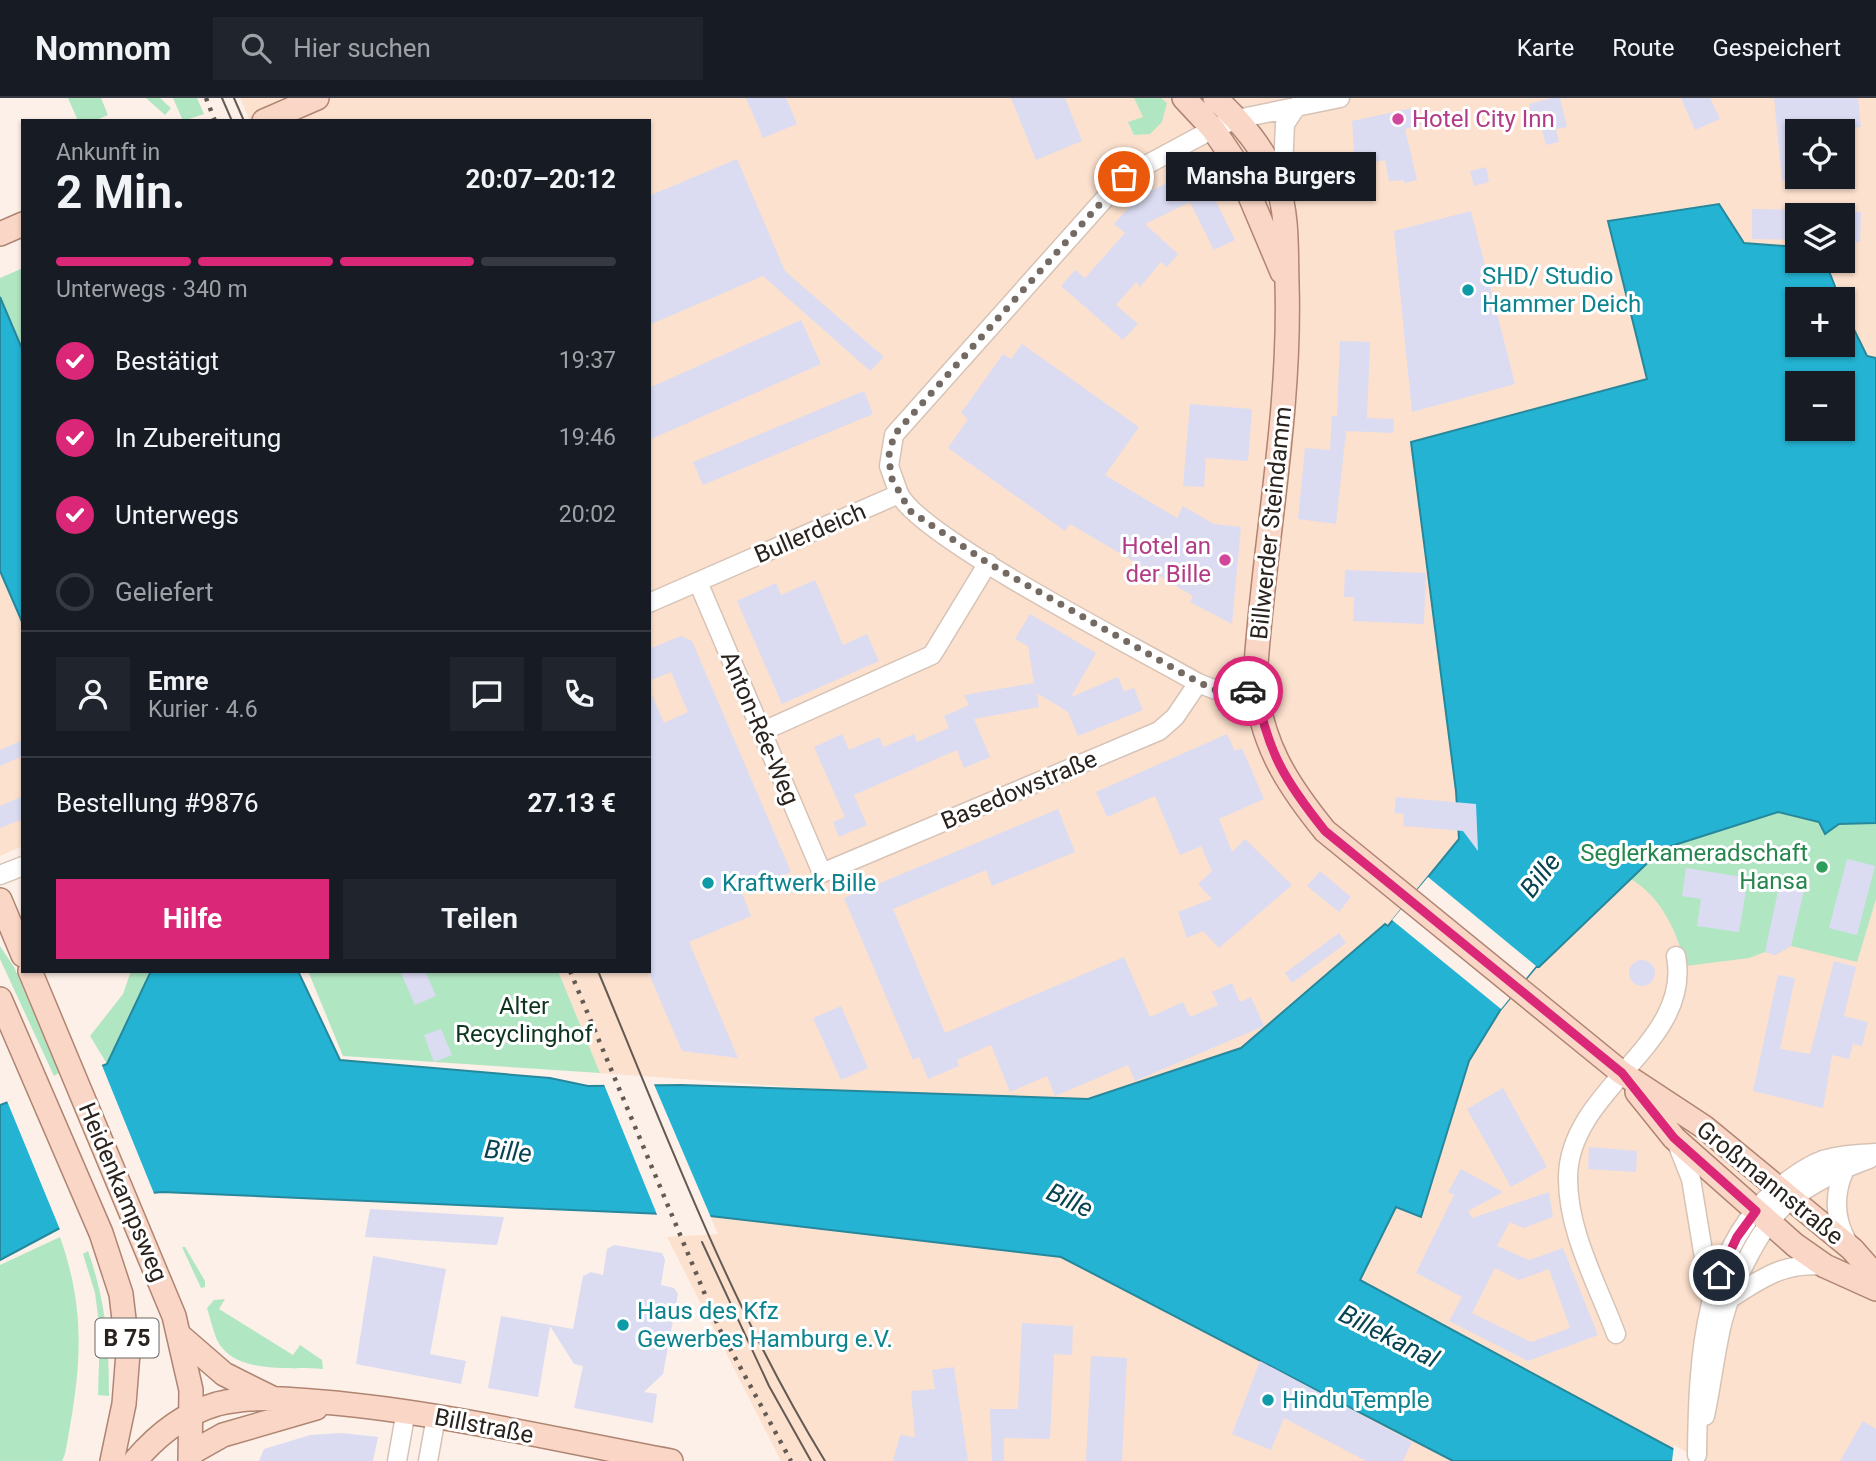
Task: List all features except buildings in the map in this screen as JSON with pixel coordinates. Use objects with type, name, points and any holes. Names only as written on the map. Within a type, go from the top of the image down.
[{"type":"main road","points":[[269,119],[317,98]]},
{"type":"main road","name":"Billwerder Steindamm","points":[[1184,98],[1213,129],[1236,163],[1287,284]]},
{"type":"main road","name":"Billwerder Steindamm","points":[[1216,98],[1237,119],[1264,156],[1282,201],[1287,284],[1285,389],[1257,646],[1256,690],[1263,726],[1290,788],[1325,831],[1518,988]]},
{"type":"main road","points":[[0,234],[21,225]]},
{"type":"main road","points":[[0,900],[21,950]]},
{"type":"main road","name":"Heidenkampsweg","points":[[31,973],[135,1219],[179,1335],[193,1413],[190,1457]]},
{"type":"main road","name":"Großmannstraße","points":[[1518,988],[1622,1073],[1704,1127],[1852,1250],[1876,1276]]},
{"type":"main road","name":"Heidenkampsweg","points":[[0,999],[101,1233],[121,1294],[128,1353],[126,1395],[112,1461]]},
{"type":"main road","name":"Großmannstraße","points":[[1622,1073],[1674,1138],[1763,1218],[1825,1266],[1876,1289]]},
{"type":"main road","points":[[179,1335],[224,1374],[272,1398]]},
{"type":"main road","name":"Billstraße","points":[[135,1461],[165,1430],[193,1413],[240,1399],[272,1398],[406,1411],[671,1461]]},
{"type":"main road","name":"Billstraße","points":[[190,1457],[223,1435],[337,1403]]},
{"type":"street","points":[[1256,690],[1216,690],[1198,682],[988,563],[910,511],[889,466],[894,435],[1111,189],[1144,165],[1237,119],[1340,98]]},
{"type":"street","points":[[1282,201],[1285,124],[1297,106]]},
{"type":"street","name":"Bullerdeich","points":[[651,602],[900,494]]},
{"type":"street","points":[[761,732],[932,655],[988,563]]},
{"type":"street","name":"Anton-Rée-Weg","points":[[698,582],[822,873]]},
{"type":"street","name":"Basedowstraße","points":[[822,873],[1159,730],[1175,717],[1198,682]]},
{"type":"street","points":[[0,875],[21,867]]},
{"type":"street","points":[[1616,1334],[1576,1234],[1568,1175],[1573,1143],[1581,1126],[1664,1017],[1679,978],[1676,956]]},
{"type":"street","points":[[1674,1138],[1691,1179],[1712,1301]]},
{"type":"street","points":[[1697,1458],[1698,1385],[1712,1301],[1727,1256],[1808,1166],[1824,1160],[1876,1155]]},
{"type":"street","points":[[1785,1193],[1876,1155]]},
{"type":"street","points":[[1845,1169],[1838,1185],[1836,1208],[1843,1234],[1852,1250]]},
{"type":"street","points":[[1697,1458],[1721,1331],[1731,1298],[1763,1218]]},
{"type":"street","points":[[1731,1298],[1775,1270],[1793,1265],[1825,1266]]},
{"type":"street","points":[[397,1461],[406,1411]]},
{"type":"street","points":[[428,1461],[436,1417]]},
{"type":"shaded area","points":[[240,98],[1876,98],[1876,359],[1867,356],[1855,328],[1855,287],[1837,287],[1831,273],[1855,273],[1855,203],[1785,203],[1785,246],[1744,243],[1648,379],[1411,442],[1456,791],[1459,839],[1387,927],[1385,925],[1241,1048],[1088,1099],[820,1089],[600,1073],[559,973],[651,973],[651,119],[249,119]]},
{"type":"shaded area","points":[[0,571],[21,619],[21,847],[0,856]]},
{"type":"shaded area","points":[[1819,822],[1876,823],[1876,1461],[1695,1461],[1360,1281],[1396,1207],[1421,1217],[1469,1061],[1501,1009],[1536,966],[1539,967],[1662,849]]},
{"type":"shaded area","points":[[710,1216],[1061,1257],[1453,1461],[781,1461],[667,1237],[718,1234]]},
{"type":"green space","points":[[68,98],[101,98],[108,115],[99,119],[77,119]]},
{"type":"green space","points":[[146,98],[160,98],[171,108],[165,115]]},
{"type":"green space","points":[[173,98],[197,98],[204,114],[182,119]]},
{"type":"green space","points":[[1134,98],[1161,98],[1167,103],[1162,122],[1150,134],[1134,135],[1128,122],[1143,117]]},
{"type":"green space","points":[[21,269],[21,345],[0,297],[0,278]]},
{"type":"green space","points":[[1778,812],[1819,822],[1876,823],[1876,899],[1857,962],[1791,946],[1775,955],[1765,952],[1749,958],[1686,966],[1667,917],[1652,896],[1631,879],[1662,849]]},
{"type":"green space","points":[[0,946],[14,967],[59,1073],[54,1076],[0,959]]},
{"type":"green space","points":[[130,973],[150,973],[107,1064],[90,1036],[123,994]]},
{"type":"green space","name":"Alter Recyclinghof","points":[[309,973],[559,973],[600,1073],[343,1056]]},
{"type":"green space","points":[[60,1237],[75,1293],[79,1346],[65,1454],[62,1461],[0,1461],[0,1265]]},
{"type":"green space","points":[[182,1247],[185,1247],[205,1281],[205,1287],[201,1288]]},
{"type":"green space","points":[[88,1251],[99,1288],[105,1323],[109,1396],[98,1395],[100,1331],[95,1293],[83,1254]]},
{"type":"green space","points":[[225,1299],[219,1309],[293,1355],[300,1345],[322,1360],[323,1369],[264,1367],[236,1359],[225,1351],[217,1340],[207,1308],[214,1300]]},
{"type":"water","points":[[1719,204],[1744,243],[1785,246],[1785,273],[1830,273],[1835,287],[1785,287],[1785,357],[1855,357],[1855,332],[1867,356],[1876,358],[1876,823],[1839,824],[1825,834],[1819,822],[1778,812],[1662,849],[1536,967],[1501,1009],[1469,1061],[1421,1217],[1396,1207],[1360,1280],[1695,1461],[1453,1461],[1061,1257],[710,1216],[162,1192],[120,1196],[0,1260],[0,1105],[107,1064],[150,973],[299,973],[340,1060],[550,1078],[588,1086],[681,1085],[1088,1099],[1241,1048],[1385,924],[1388,926],[1459,839],[1456,791],[1411,442],[1647,379],[1608,221]]},
{"type":"water","points":[[0,297],[21,346],[21,619],[0,571]]},
{"type":"pier","points":[[1428,877],[1536,966],[1501,1009],[1392,920]]},
{"type":"pier","points":[[101,1063],[155,1196],[121,1199],[61,1232],[7,1101]]},
{"type":"pier","points":[[603,1082],[653,1082],[712,1220],[658,1217]]},
{"type":"pier","points":[[1674,1445],[1697,1458],[1698,1461],[1672,1461]]},
{"type":"tram line","points":[[222,98],[231,119]]},
{"type":"tram line","points":[[234,98],[243,119]]},
{"type":"tram line","points":[[599,973],[675,1158],[730,1282],[791,1403],[825,1461]]},
{"type":"tram line","points":[[702,1242],[769,1386],[811,1461]]},
{"type":"railway","points":[[206,98],[214,119]]},
{"type":"railway","points":[[571,973],[719,1328],[791,1461]]},
{"type":"way so far","points":[[1124,177],[894,435],[889,455],[891,477],[910,511],[988,563],[1198,682],[1216,690],[1248,691]]},
{"type":"place","name":"Hotel City Inn","points":[[1398,119]]},
{"type":"place","name":"Mansha Burgers","points":[[1124,177]]},
{"type":"place","name":"SHD/ Studio Hammer Deich","points":[[1468,290]]},
{"type":"place","name":"Hotel an der Bille","points":[[1225,560]]},
{"type":"place","name":"Seglerkameradschaft Hansa","points":[[1822,867]]},
{"type":"place","name":"Kraftwerk Bille","points":[[708,883]]},
{"type":"place","name":"Haus des Kfz Gewerbes Hamburg e.V.","points":[[623,1325]]},
{"type":"place","name":"Hindu Temple","points":[[1268,1400]]},
{"type":"route","points":[[1248,691],[1256,690],[1263,726],[1275,760],[1290,788],[1325,831],[1622,1073],[1674,1138],[1756,1211],[1737,1237],[1719,1275]]},
{"type":"water label","name":"Bille","points":[[1540,875]]},
{"type":"water label","name":"Bille","points":[[508,1151]]},
{"type":"water label","name":"Bille","points":[[1070,1200]]},
{"type":"water label","name":"Billekanal","points":[[1389,1336]]}]
